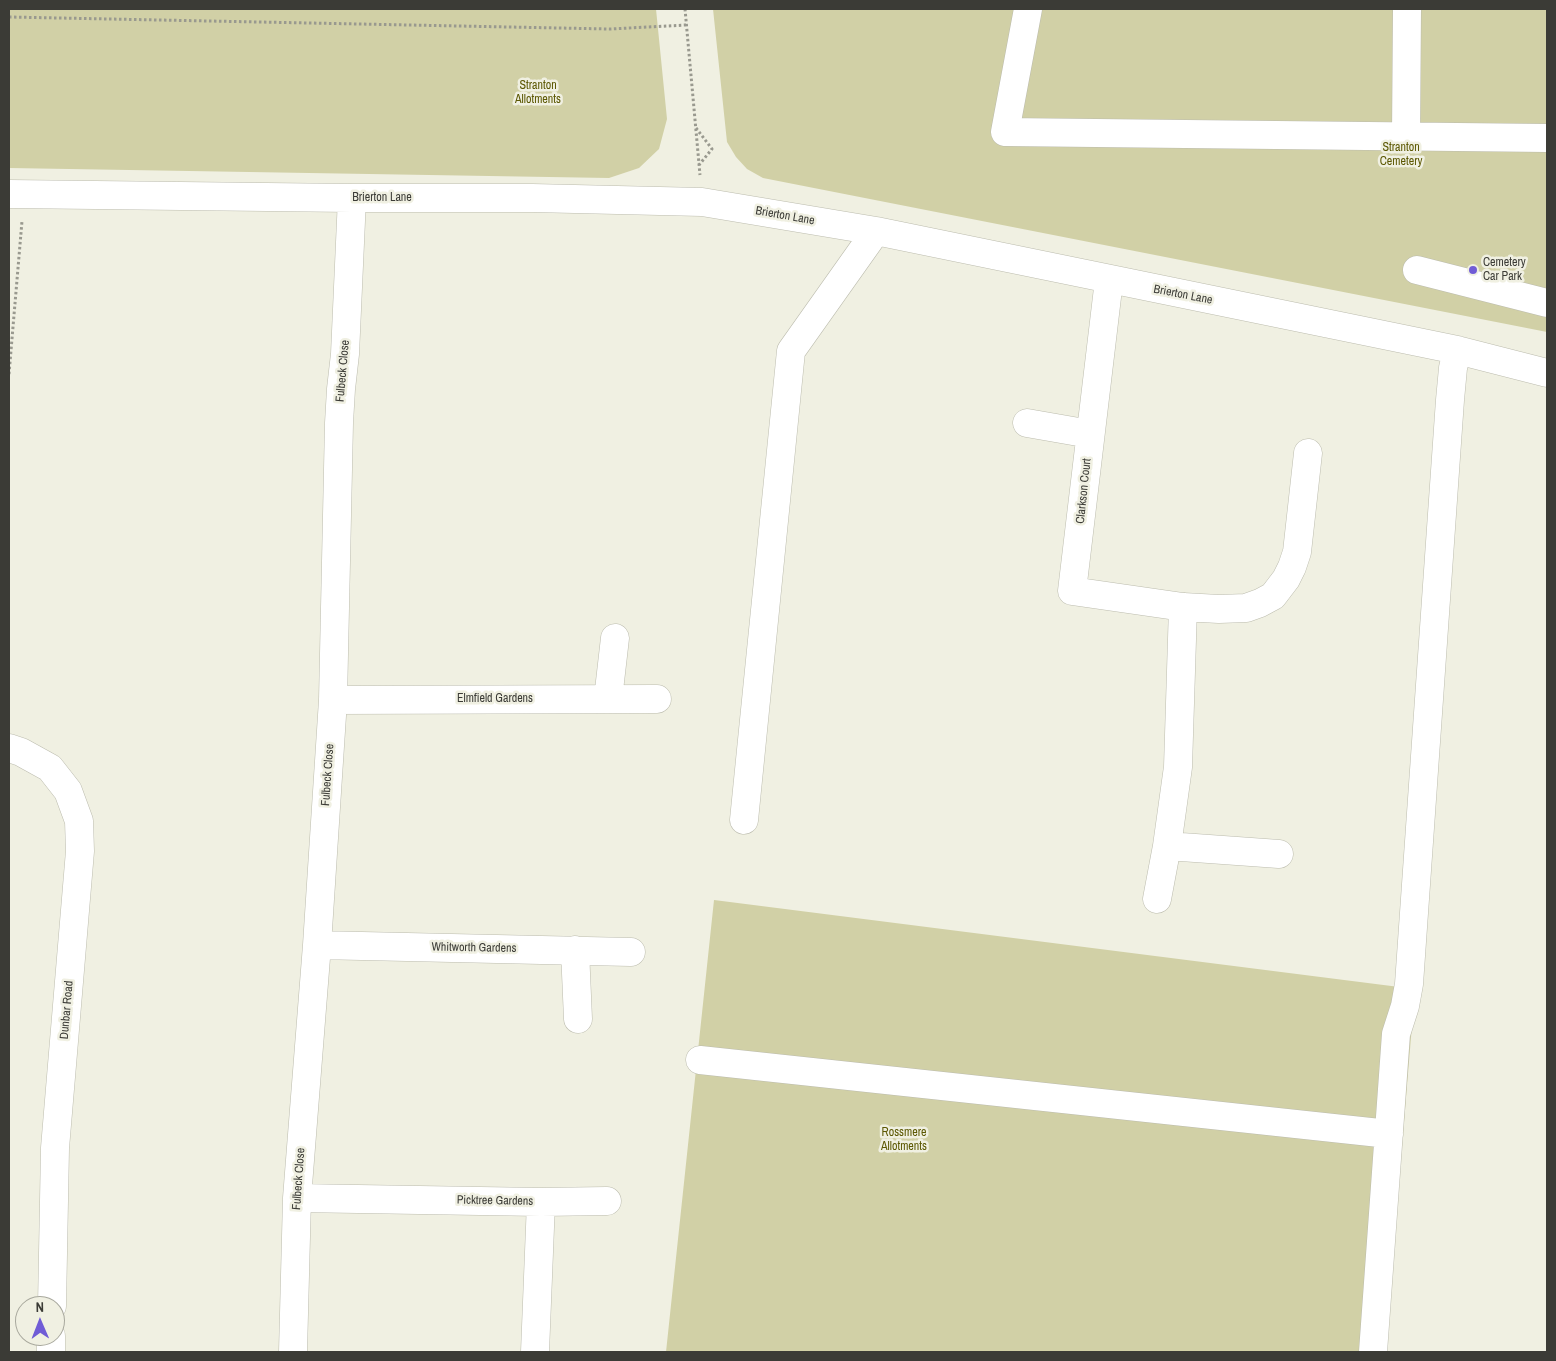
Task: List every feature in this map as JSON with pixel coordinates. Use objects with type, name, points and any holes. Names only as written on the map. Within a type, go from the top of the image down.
[{"type":"street","points":[[1028,9],[1005,132],[1547,138]]},
{"type":"street","points":[[1406,136],[1407,9]]},
{"type":"street","name":"Brierton Lane","points":[[17,194],[532,198],[702,202],[876,231],[1457,350],[1547,373]]},
{"type":"street","name":"Fulbeck Close","points":[[293,1352],[297,1198],[317,945],[333,700],[339,423],[345,354],[352,198]]},
{"type":"street","points":[[744,820],[791,351],[876,231]]},
{"type":"street","points":[[1417,270],[1547,303]]},
{"type":"street","name":"Clarkson Court","points":[[1109,280],[1072,591],[1183,607],[1219,609],[1246,608],[1273,596],[1286,580],[1296,552],[1308,453]]},
{"type":"street","points":[[1373,1352],[1396,1034],[1405,1006],[1409,984],[1450,400],[1457,350]]},
{"type":"street","points":[[1027,423],[1090,434]]},
{"type":"street","points":[[1157,899],[1167,846],[1178,767],[1183,607]]},
{"type":"street","points":[[608,699],[616,638]]},
{"type":"street","name":"Elmfield Gardens","points":[[333,700],[657,699]]},
{"type":"street","name":"Dunbar Road","points":[[9,748],[21,752],[50,768],[68,791],[79,821],[80,851],[55,1148],[52,1296]]},
{"type":"street","points":[[1167,846],[1279,854]]},
{"type":"street","name":"Whitworth Gardens","points":[[317,945],[631,952]]},
{"type":"street","points":[[575,950],[578,1019]]},
{"type":"street","points":[[700,1060],[1389,1134]]},
{"type":"street","name":"Picktree Gardens","points":[[297,1198],[542,1202],[535,1352]]},
{"type":"street","points":[[542,1202],[607,1202]]},
{"type":"path","points":[[685,9],[702,202]]},
{"type":"path","points":[[9,17],[610,29],[686,25]]},
{"type":"path","points":[[696,128],[712,149],[699,166]]},
{"type":"path","points":[[9,374],[17,194]]},
{"type":"green space","name":"Stranton Allotments","points":[[9,9],[656,9],[667,119],[659,149],[639,168],[609,178],[9,168]]},
{"type":"green space","name":"Stranton Cemetery","points":[[713,9],[1547,9],[1547,332],[763,178],[747,169],[736,157],[727,142]]},
{"type":"green space","name":"Rossmere Allotments","points":[[714,900],[1415,989],[1385,1352],[666,1352]]},
{"type":"place","name":"Cemetery Car Park","points":[[1473,270]]}]
